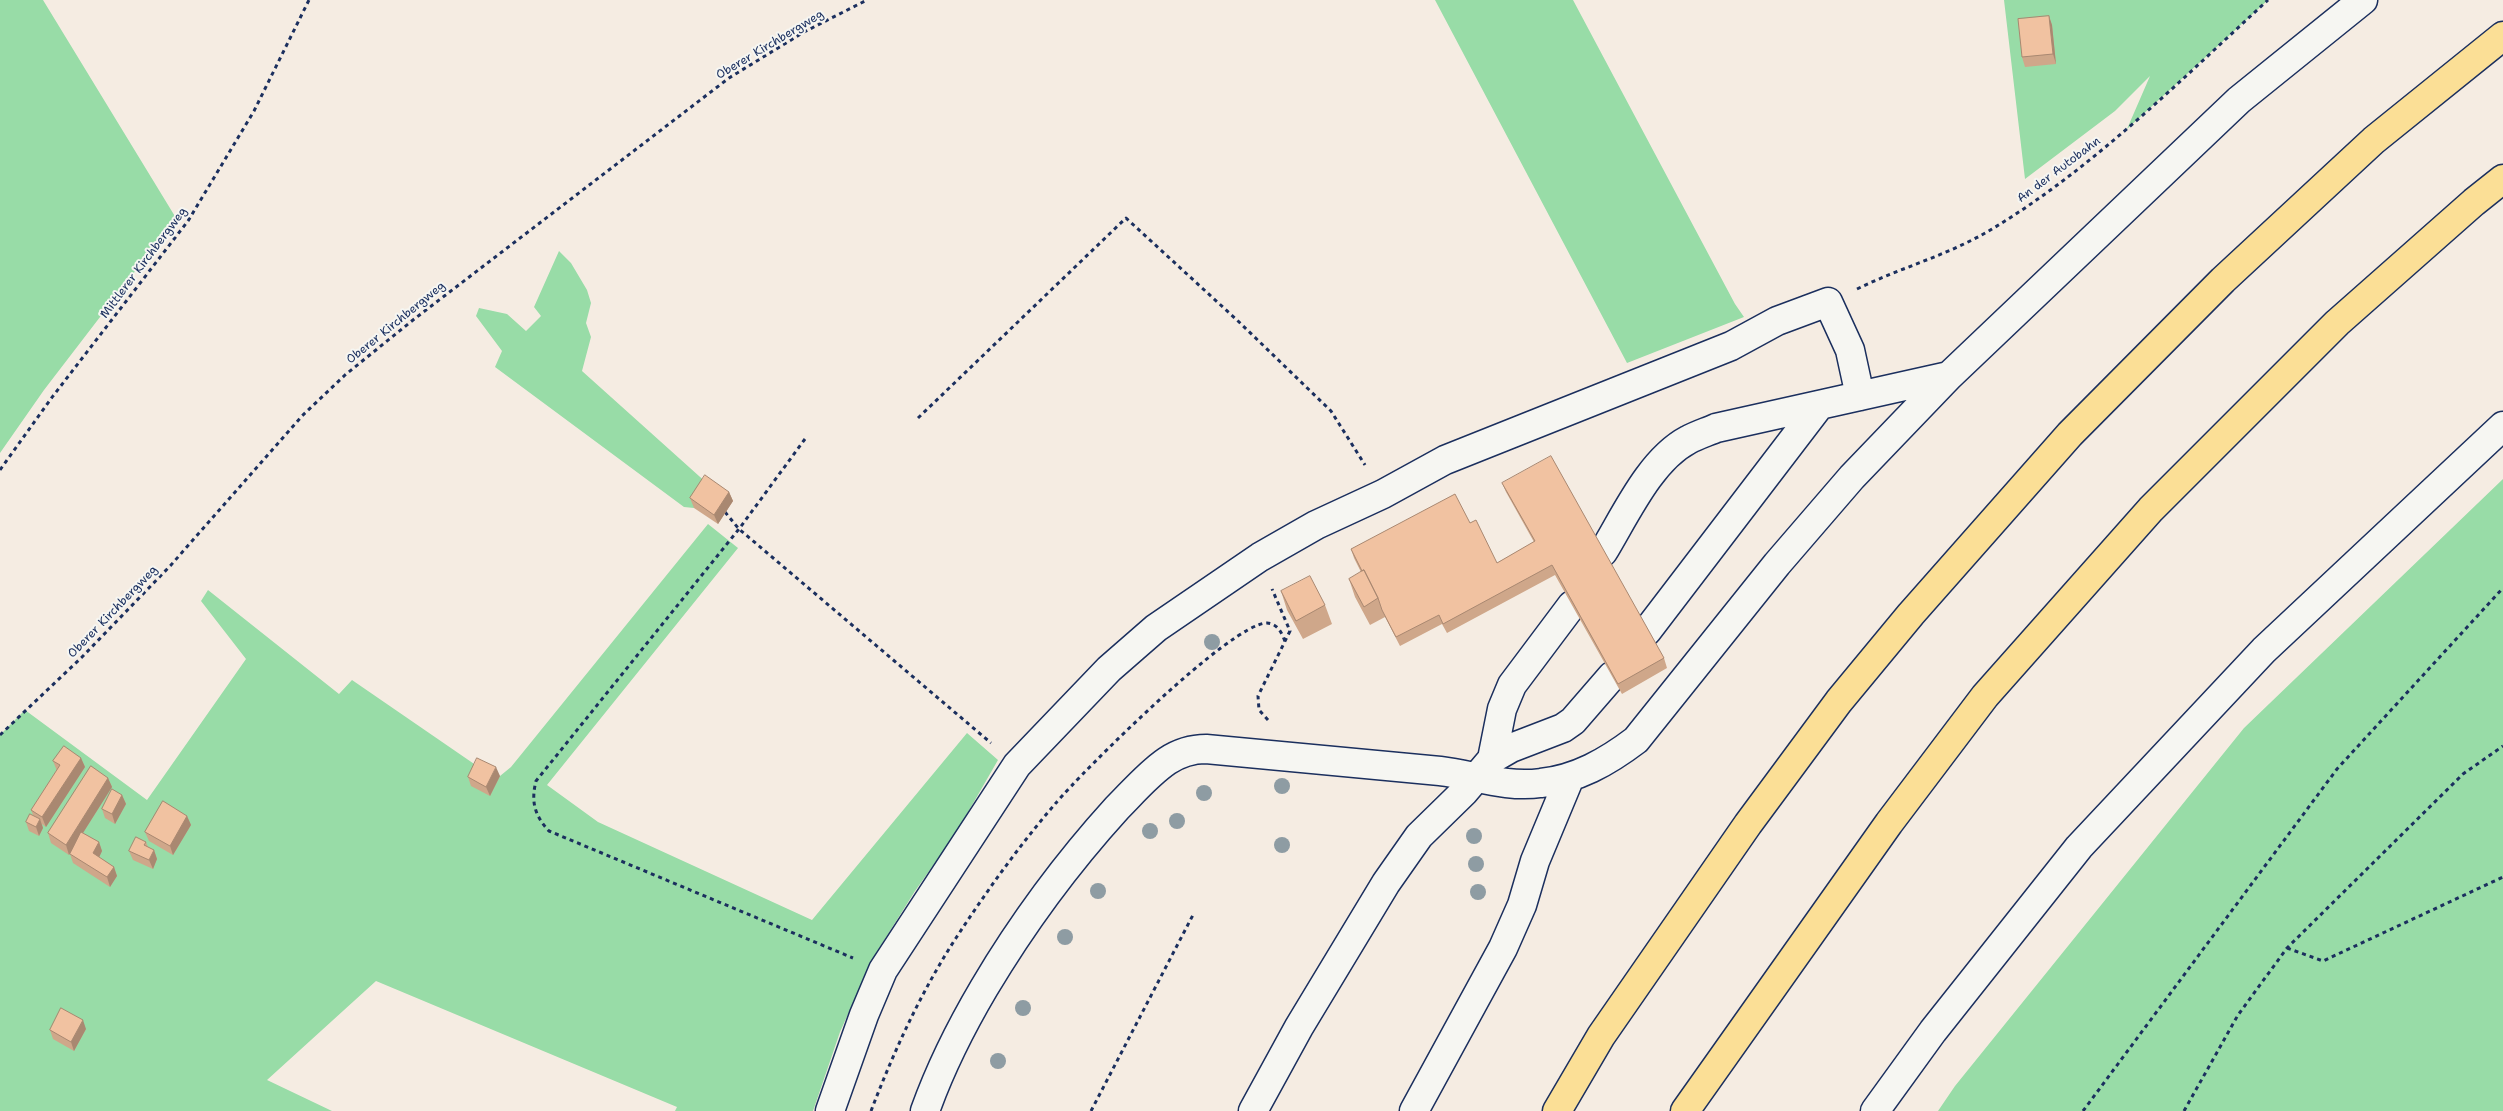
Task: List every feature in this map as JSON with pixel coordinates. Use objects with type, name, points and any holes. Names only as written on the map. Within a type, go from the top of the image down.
[{"type":"highway","points":[[1557,1111],[1601,1036],[1748,824],[1839,701],[1911,614],[2070,434],[2222,280],[2374,140],[2503,36]]},
{"type":"highway","points":[[1685,1111],[1888,823],[1985,696],[2151,509],[2337,323],[2474,202],[2503,179]]},
{"type":"lane","points":[[1572,604],[1512,685],[1502,709],[1484,768],[1492,782],[1527,785],[1570,777],[1612,759],[1636,740],[1784,556],[1852,477],[1949,376],[2239,100],[2363,0]]},
{"type":"lane","points":[[830,1111],[864,1015],[883,970],[1017,765],[1108,669],[1156,628],[1260,557],[1316,525],[1383,494],[1445,460],[1731,346],[1777,321],[1828,302],[1850,350],[1860,396]]},
{"type":"lane","points":[[1603,552],[1653,471],[1669,454],[1687,441],[1716,428],[1949,376]]},
{"type":"lane","points":[[1647,631],[1819,406]]},
{"type":"lane","points":[[1876,1111],[1933,1030],[2079,847],[2264,650],[2503,426]]},
{"type":"lane","points":[[1253,1111],[1299,1027],[1402,857],[1419,836],[1484,768],[1511,748],[1563,728],[1573,721],[1612,676]]},
{"type":"lane","points":[[925,1111],[966,1021],[1034,911],[1094,834],[1138,786],[1166,762],[1195,749],[1280,755],[1442,771],[1484,768]]},
{"type":"lane","points":[[1414,1111],[1503,948],[1522,905],[1535,861],[1570,777]]},
{"type":"path","name":"Mittlerer Kirchbergweg","points":[[0,470],[53,396],[188,222],[254,111],[309,0]]},
{"type":"path","name":"Oberer Kirchbergweg","points":[[0,735],[82,658],[171,565],[302,416],[345,375],[413,320],[729,78],[804,32],[867,0]]},
{"type":"path","name":"An der Autobahn","points":[[1828,302],[1867,284],[1954,250],[2030,204],[2127,129],[2268,0]]},
{"type":"path","points":[[918,418],[1126,218],[1238,321],[1331,411],[1383,494]]},
{"type":"path","points":[[805,439],[739,529],[536,781],[533,793],[534,809],[539,820],[549,831],[883,970]]},
{"type":"path","points":[[725,512],[739,529],[1017,765]]},
{"type":"path","points":[[2083,1111],[2337,769],[2503,588]]},
{"type":"path","points":[[1276,598],[1290,628],[1289,636],[1258,696],[1258,703],[1259,710],[1280,734],[1282,741],[1280,755]]},
{"type":"path","points":[[2184,1111],[2238,1015],[2287,948],[2463,774],[2503,746]]},
{"type":"path","points":[[2287,948],[2323,961],[2503,877]]},
{"type":"path","points":[[1091,1111],[1194,913]]},
{"type":"green space","points":[[0,0],[43,0],[176,218],[44,390],[0,453]]},
{"type":"green space","points":[[1435,0],[1573,0],[1735,304],[1744,317],[1627,363]]},
{"type":"green space","points":[[2004,0],[2268,0],[2127,129],[2150,76],[2115,111],[2025,179]]},
{"type":"green space","points":[[559,251],[571,263],[587,290],[591,303],[586,323],[591,337],[582,371],[709,485],[694,508],[684,507],[495,367],[502,351],[476,316],[479,308],[507,314],[526,331],[541,316],[534,307]]},
{"type":"green space","points":[[2503,479],[2503,1111],[1938,1111],[1955,1086],[2244,728]]},
{"type":"green space","points":[[708,524],[738,548],[547,785],[598,822],[812,920],[967,733],[998,760],[956,833],[915,891],[873,958],[840,1032],[813,1111],[675,1111],[677,1107],[376,981],[267,1080],[332,1111],[0,1111],[0,735],[25,710],[147,800],[246,659],[201,601],[208,590],[339,694],[352,680],[480,768],[500,776],[511,767]]},
{"type":"building","points":[[2049,16],[2053,54],[2022,57],[2018,19]]},
{"type":"building","points":[[1551,456],[1664,658],[1618,684],[1552,565],[1443,624],[1439,615],[1396,637],[1364,570],[1362,571],[1351,549],[1455,494],[1470,523],[1476,520],[1497,563],[1535,541],[1502,483]]},
{"type":"building","points":[[705,475],[729,492],[714,515],[690,498]]},
{"type":"building","points":[[1364,570],[1378,598],[1364,607],[1349,579]]},
{"type":"building","points":[[1310,576],[1325,605],[1296,621],[1281,591]]},
{"type":"building","points":[[64,746],[81,758],[42,817],[31,810],[60,765],[53,761]]},
{"type":"building","points":[[477,758],[496,767],[486,787],[468,777]]},
{"type":"building","points":[[91,766],[108,778],[66,845],[48,833]]},
{"type":"building","points":[[112,789],[122,795],[112,814],[102,809]]},
{"type":"building","points":[[163,801],[187,816],[170,846],[145,832]]},
{"type":"building","points":[[30,814],[40,819],[36,827],[26,822]]},
{"type":"building","points":[[81,832],[99,842],[93,853],[114,867],[107,877],[70,854]]},
{"type":"building","points":[[136,837],[146,842],[144,845],[154,850],[149,860],[129,851]]},
{"type":"building","points":[[61,1008],[83,1020],[71,1042],[50,1030]]}]
